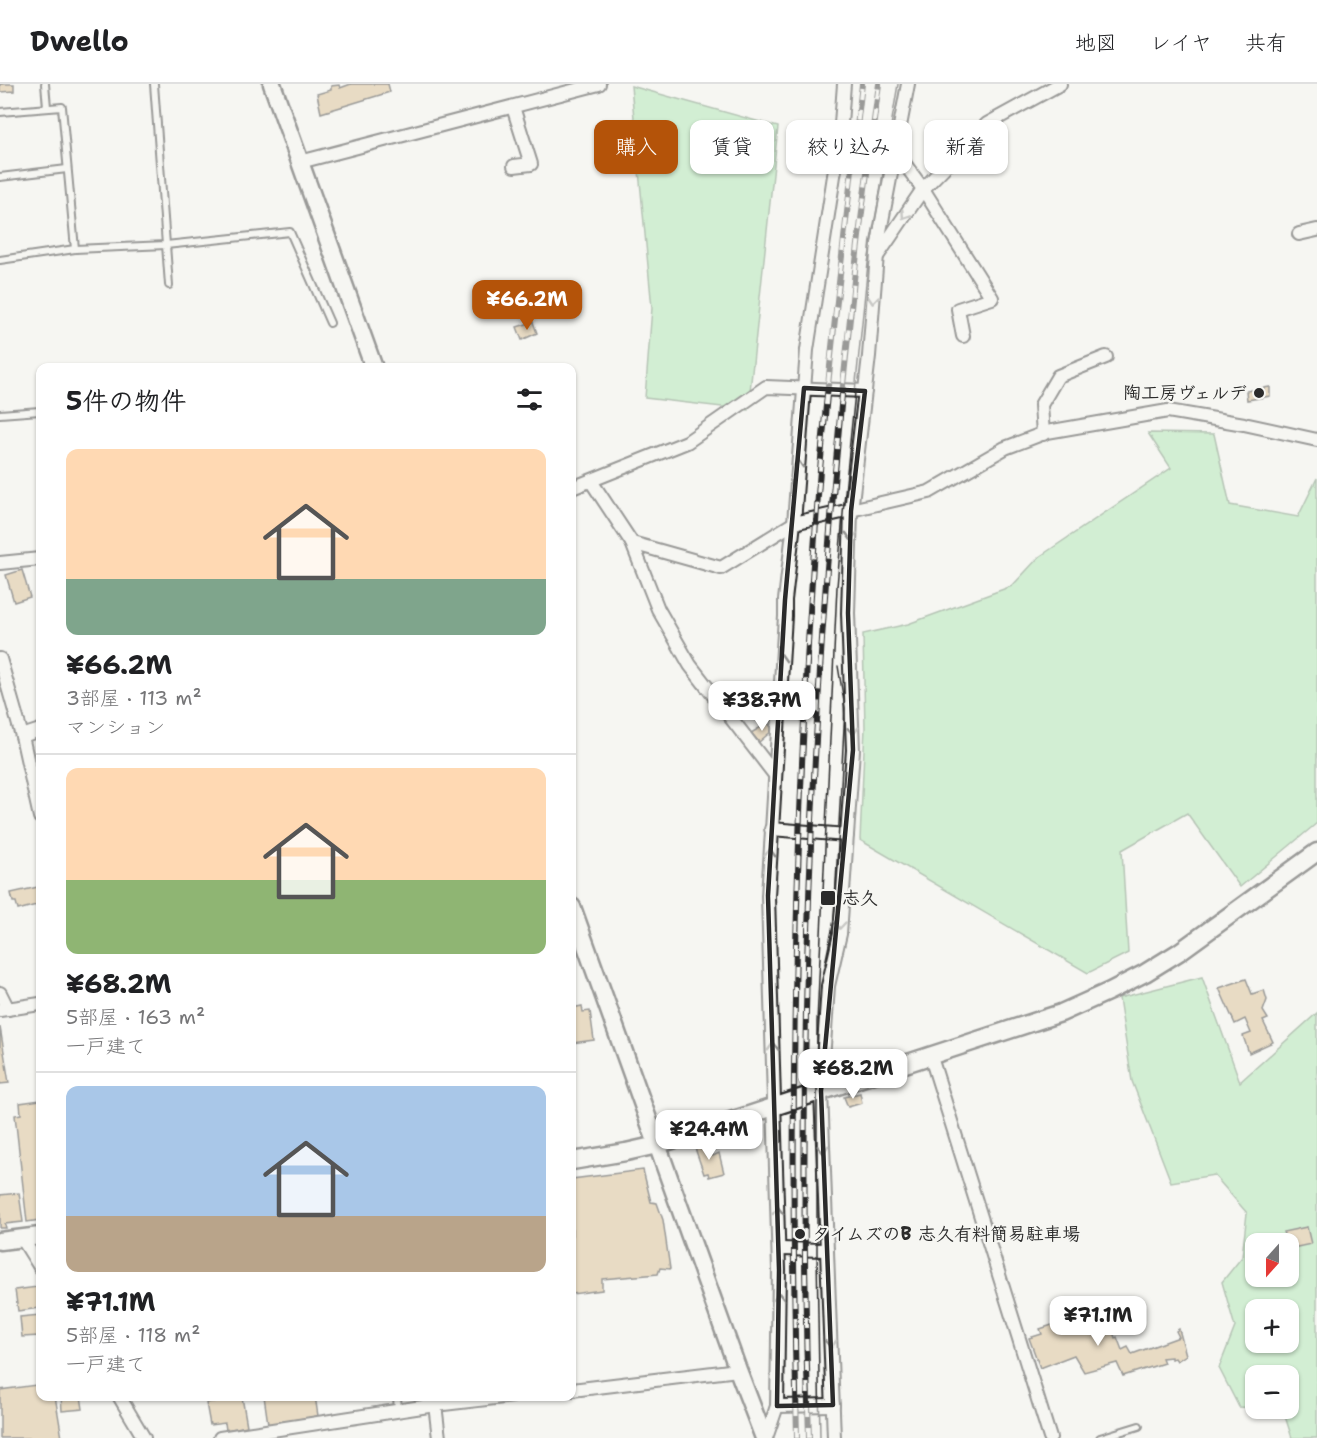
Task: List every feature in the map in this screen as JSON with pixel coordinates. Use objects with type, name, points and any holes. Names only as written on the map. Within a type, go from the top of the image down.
[{"type":"street","points":[[272,84],[372,363]]},
{"type":"street","points":[[300,162],[599,84]]},
{"type":"street","points":[[765,1438],[777,1406],[779,1249],[768,896],[785,616],[784,600],[794,523],[807,350],[840,137],[844,84]]},
{"type":"street","points":[[902,120],[908,84]]},
{"type":"street","points":[[877,258],[923,189],[987,124],[1060,84]]},
{"type":"street","points":[[513,106],[531,164],[514,166]]},
{"type":"street","points":[[834,1438],[821,1091],[828,986],[840,934],[853,750],[848,613],[851,511],[865,391],[878,242],[892,174]]},
{"type":"street","points":[[912,174],[992,298],[958,309],[963,336]]},
{"type":"street","points":[[1299,234],[1317,230]]},
{"type":"street","points":[[1043,434],[1041,405],[1058,376],[1106,357]]},
{"type":"street","points":[[576,487],[687,442],[766,387],[865,391]]},
{"type":"street","points":[[632,543],[721,567],[794,523],[929,492],[1005,448],[1043,434],[1096,422],[1168,411],[1317,440]]},
{"type":"street","points":[[591,481],[632,543],[658,609],[690,665],[775,775]]},
{"type":"street","points":[[0,563],[36,559]]},
{"type":"street","points":[[0,659],[22,736],[36,797]]},
{"type":"street","points":[[22,736],[36,731]]},
{"type":"street","points":[[771,829],[847,835]]},
{"type":"street","points":[[576,1160],[657,1145],[1061,1012],[1136,978],[1179,952],[1317,852]]},
{"type":"street","points":[[576,932],[765,1438]]},
{"type":"street","points":[[0,993],[4,1009],[36,1005]]},
{"type":"street","points":[[930,1054],[1050,1438]]},
{"type":"street","points":[[0,1241],[36,1236]]},
{"type":"street","points":[[22,1238],[36,1261]]},
{"type":"street","points":[[779,1249],[827,1250]]},
{"type":"street","points":[[576,1390],[738,1370]]},
{"type":"street","points":[[122,1401],[144,1438]]},
{"type":"street","points":[[220,1438],[398,1411],[434,1401],[439,1438]]},
{"type":"street","points":[[777,1406],[833,1405]]},
{"type":"lane","points":[[45,84],[47,107]]},
{"type":"lane","points":[[154,84],[169,285]]},
{"type":"lane","points":[[0,112],[62,107],[75,249]]},
{"type":"lane","points":[[0,177],[67,169]]},
{"type":"lane","points":[[0,260],[75,249],[166,245],[290,232],[330,323]]},
{"type":"lane","points":[[0,414],[36,411]]},
{"type":"lane","points":[[397,1401],[398,1411]]},
{"type":"lane","points":[[1100,1438],[1139,1426]]},
{"type":"highlighted area","points":[[804,388],[865,391],[851,511],[848,613],[853,750],[821,1091],[833,1405],[777,1406],[779,1270],[768,896],[785,600]]},
{"type":"green space","points":[[631,86],[753,120],[690,120],[690,174],[773,174],[748,410],[645,398],[652,308],[639,174],[678,174],[678,120],[634,120]]},
{"type":"green space","points":[[774,126],[778,127],[774,165]]},
{"type":"green space","points":[[1148,433],[1214,434],[1230,505],[1298,517],[1317,478],[1317,823],[1240,887],[1187,813],[1122,850],[1128,953],[1088,973],[860,840],[865,728],[863,634],[908,624],[1012,586],[1039,557],[1171,468]]},
{"type":"green space","points":[[1202,977],[1240,1082],[1317,1013],[1317,1438],[1292,1438],[1286,1419],[1299,1419],[1299,1365],[1245,1365],[1245,1407],[1239,1407],[1219,1368],[1235,1327],[1222,1282],[1242,1257],[1247,1213],[1214,1175],[1171,1182],[1132,1081],[1119,998]]},
{"type":"building","points":[[0,84],[14,84],[14,91],[0,92]]},
{"type":"building","points":[[351,84],[388,84],[390,92],[321,113],[317,94],[331,90],[331,86],[339,85],[340,88]]},
{"type":"building","points":[[533,322],[537,333],[522,340],[517,327]]},
{"type":"building","points":[[1270,387],[1270,396],[1247,400],[1246,391]]},
{"type":"building","points":[[22,570],[30,597],[14,602],[6,575]]},
{"type":"building","points":[[768,723],[773,730],[759,742],[751,733]]},
{"type":"building","points":[[36,887],[36,905],[18,910],[11,893]]},
{"type":"building","points":[[1246,979],[1252,994],[1264,990],[1267,1000],[1263,1011],[1268,1019],[1263,1021],[1273,1042],[1249,1053],[1243,1036],[1251,1033],[1245,1019],[1235,1024],[1219,988]]},
{"type":"building","points":[[582,1006],[583,1012],[590,1011],[594,1040],[576,1042],[576,1007]]},
{"type":"building","points":[[0,1027],[9,1083],[0,1084]]},
{"type":"building","points":[[860,1093],[862,1103],[848,1107],[844,1097]]},
{"type":"building","points":[[36,1101],[36,1221],[27,1222],[15,1115],[21,1114],[20,1103]]},
{"type":"building","points":[[702,1142],[708,1145],[713,1156],[719,1153],[724,1173],[709,1177],[708,1173],[704,1174],[695,1148]]},
{"type":"building","points":[[643,1170],[651,1202],[657,1203],[663,1220],[670,1269],[660,1268],[658,1274],[602,1279],[602,1290],[576,1293],[576,1178]]},
{"type":"building","points":[[19,1193],[23,1222],[5,1224],[6,1228],[0,1228],[0,1195]]},
{"type":"building","points":[[1307,1227],[1311,1244],[1299,1247],[1299,1233],[1283,1232]]},
{"type":"building","points":[[36,1287],[36,1309],[18,1311],[15,1290]]},
{"type":"building","points":[[1080,1311],[1081,1314],[1085,1312],[1090,1328],[1110,1322],[1122,1350],[1128,1347],[1132,1354],[1179,1337],[1176,1331],[1179,1329],[1186,1355],[1177,1361],[1171,1357],[1162,1358],[1164,1363],[1123,1376],[1117,1363],[1084,1372],[1074,1355],[1040,1368],[1029,1338],[1042,1334],[1040,1329],[1058,1323],[1060,1328],[1070,1324],[1068,1315]]},
{"type":"building","points":[[36,1315],[36,1336],[22,1337],[20,1317]]},
{"type":"building","points":[[36,1385],[36,1401],[56,1401],[62,1438],[0,1438],[0,1390]]},
{"type":"building","points":[[61,1401],[82,1401],[83,1409],[62,1411]]},
{"type":"building","points":[[243,1401],[247,1426],[226,1430],[225,1423],[210,1425],[206,1403]]},
{"type":"building","points":[[265,1401],[316,1401],[318,1416],[268,1424]]},
{"type":"tram line","points":[[820,1438],[817,1022],[837,587],[868,263],[898,84]]},
{"type":"tram line","points":[[825,964],[834,921],[845,708],[838,666]]},
{"type":"railway","points":[[797,1438],[794,1075],[804,712],[824,422],[862,84]]},
{"type":"railway","points":[[809,1438],[804,1148],[810,858],[817,713],[839,424],[879,84]]},
{"type":"place","name":"陶工房ヴェルデ","points":[[1259,393]]},
{"type":"place","name":"志久","points":[[828,898]]},
{"type":"place","name":"タイムズのB 志久有料簡易駐車場","points":[[800,1234]]}]
